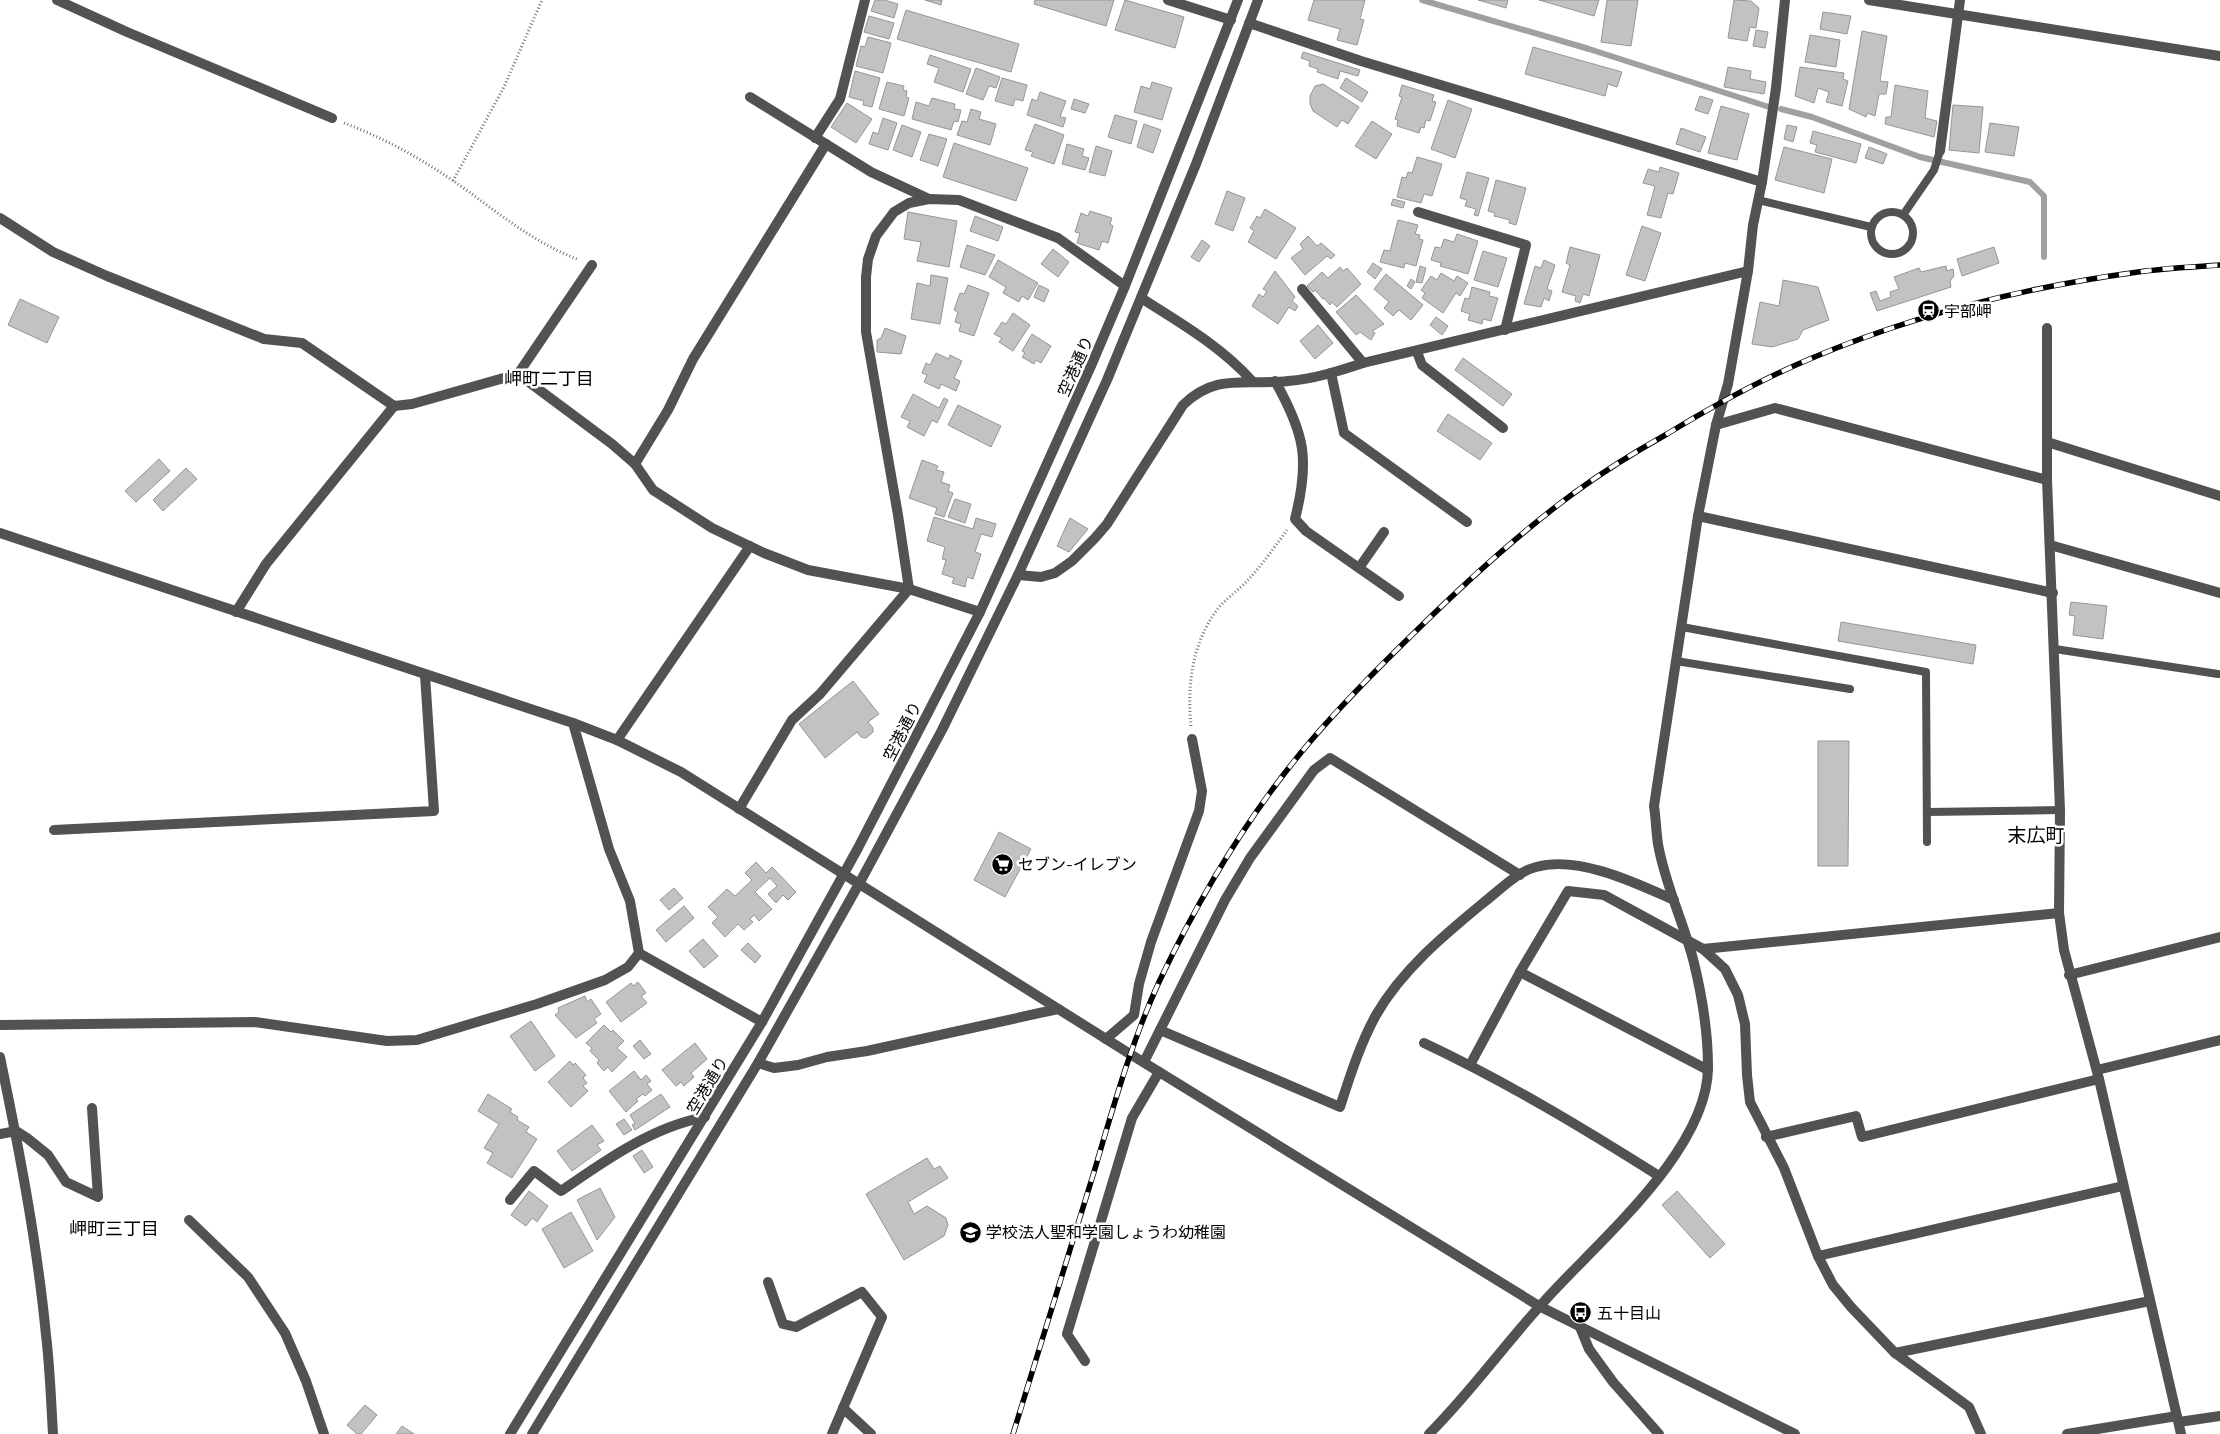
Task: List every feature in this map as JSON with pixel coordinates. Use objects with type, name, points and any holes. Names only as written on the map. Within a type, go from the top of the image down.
[{"type":"street","points":[[57,0],[332,118]]},
{"type":"street","points":[[815,138],[840,99],[864,0]]},
{"type":"street","points":[[1168,0],[1231,20]]},
{"type":"street","name":"空港通り","points":[[510,1434],[762,1022],[844,874],[980,612],[1125,286],[1238,0]]},
{"type":"street","name":"空港通り","points":[[532,1434],[758,1063],[860,884],[942,730],[1018,574],[1107,380],[1196,164],[1258,0]]},
{"type":"street","points":[[1435,1432],[1539,1306],[1640,1202],[1685,1140],[1696,1118],[1703,1096],[1708,1070],[1700,993],[1687,940],[1658,845],[1654,806],[1698,516],[1716,425],[1728,384],[1748,271],[1776,88],[1785,0]]},
{"type":"street","points":[[1869,0],[2220,56]]},
{"type":"street","points":[[1940,152],[1960,0]]},
{"type":"street","points":[[1249,24],[1361,61],[1762,182]]},
{"type":"street","points":[[750,97],[871,172],[929,199]]},
{"type":"street","points":[[635,464],[668,410],[693,359],[826,144]]},
{"type":"street","points":[[739,809],[792,720],[820,694],[909,590],[898,514],[866,332],[866,277],[868,259],[876,236],[894,212],[909,203],[929,199],[959,200],[1058,238],[1125,286]]},
{"type":"street","points":[[1418,212],[1526,245],[1505,330]]},
{"type":"street","points":[[0,218],[53,252],[107,276],[264,339],[302,343],[394,406],[412,404],[518,374],[592,265]]},
{"type":"street","points":[[1018,574],[1041,577],[1055,573],[1072,561],[1107,524],[1183,405],[1195,393],[1216,384],[1252,381],[1287,382],[1331,373],[1363,363],[1417,352],[1748,271]]},
{"type":"street","points":[[1302,289],[1363,363]]},
{"type":"street","points":[[1141,298],[1183,325],[1242,369],[1252,381]]},
{"type":"street","points":[[2046,328],[2047,480],[2053,593],[2060,810],[2059,913],[2069,975],[2098,1074],[2181,1434]]},
{"type":"street","points":[[1417,352],[1422,365],[1503,428]]},
{"type":"street","points":[[1331,373],[1344,433],[1467,522]]},
{"type":"street","points":[[518,374],[612,444],[635,464],[653,490],[712,528],[808,570],[909,590],[980,612]]},
{"type":"street","points":[[1275,381],[1296,424],[1304,457],[1301,495],[1295,519],[1306,531],[1400,596]]},
{"type":"street","points":[[236,612],[266,564],[322,498],[394,406]]},
{"type":"street","points":[[1716,425],[1775,408],[2047,480]]},
{"type":"street","points":[[2047,442],[2220,496]]},
{"type":"street","points":[[1698,516],[2053,593]]},
{"type":"street","points":[[1359,568],[1384,532]]},
{"type":"street","points":[[0,533],[573,723],[617,740],[681,772],[1159,1072],[1539,1306],[1795,1434]]},
{"type":"street","points":[[2050,545],[2220,594]]},
{"type":"street","points":[[617,740],[750,546]]},
{"type":"street","points":[[54,830],[434,811],[425,675]]},
{"type":"street","points":[[0,1025],[255,1022],[386,1041],[417,1040],[537,1004],[605,980],[628,967],[639,953],[630,901],[609,849],[573,723]]},
{"type":"street","points":[[1106,1039],[1134,1015],[1139,984],[1151,942],[1199,811],[1202,791],[1192,739]]},
{"type":"street","points":[[1144,1062],[1226,900],[1250,858],[1314,770],[1330,758],[1520,875]]},
{"type":"street","points":[[1160,1030],[1340,1107],[1358,1053],[1377,1015],[1397,986],[1420,958],[1451,929],[1520,875],[1535,867],[1553,864],[1581,867],[1626,878],[1674,900]]},
{"type":"street","points":[[1470,1065],[1520,972],[1568,891],[1604,895],[1703,949],[1725,968],[1738,995],[1745,1024],[1746,1075],[1750,1102],[1787,1176],[1818,1256],[1834,1286],[1851,1308],[1895,1353],[1969,1407],[1981,1434]]},
{"type":"street","points":[[1703,949],[2059,913]]},
{"type":"street","points":[[2069,975],[2220,937]]},
{"type":"street","points":[[639,953],[762,1022]]},
{"type":"street","points":[[1520,972],[1708,1070]]},
{"type":"street","points":[[758,1063],[774,1068],[798,1065],[827,1056],[867,1051],[1058,1009]]},
{"type":"street","points":[[1766,1137],[1856,1116],[1862,1137],[2220,1040]]},
{"type":"street","points":[[1424,1043],[1470,1065],[1599,1138],[1659,1176]]},
{"type":"street","points":[[0,1057],[16,1131],[37,1257],[47,1336],[53,1434]]},
{"type":"street","points":[[1084,1362],[1067,1334],[1132,1118],[1159,1072]]},
{"type":"street","points":[[0,1134],[16,1131],[48,1154],[66,1182],[98,1198],[92,1108]]},
{"type":"street","points":[[510,1200],[534,1171],[560,1191],[595,1167],[639,1142],[681,1122],[705,1118]]},
{"type":"street","points":[[1818,1256],[2123,1186]]},
{"type":"street","points":[[189,1220],[248,1277],[285,1333],[324,1434]]},
{"type":"street","points":[[768,1282],[783,1324],[796,1327],[862,1292],[882,1317],[832,1434]]},
{"type":"street","points":[[1895,1353],[2150,1301]]},
{"type":"street","points":[[1580,1327],[1590,1349],[1613,1382],[1659,1434]]},
{"type":"street","points":[[843,1408],[871,1434]]},
{"type":"street","points":[[2068,1434],[2178,1419],[2220,1416]]},
{"type":"lane","points":[[1903,215],[1934,170],[1940,152]]},
{"type":"lane","points":[[1758,200],[1871,227]]},
{"type":"lane","points":[[1896,212],[1903,215],[1908,220],[1913,233],[1909,246],[1898,254],[1884,253],[1878,250],[1871,239],[1871,227],[1876,219],[1882,214],[1896,212]]},
{"type":"lane","points":[[1682,627],[1926,672],[1928,842]]},
{"type":"lane","points":[[2055,649],[2218,674]]},
{"type":"lane","points":[[1676,661],[1850,689]]},
{"type":"lane","points":[[1927,812],[2060,810]]},
{"type":"path","points":[[453,181],[504,87],[542,0]]},
{"type":"path","points":[[332,118],[401,148],[453,181],[531,237],[562,253],[592,265]]},
{"type":"path","points":[[1192,739],[1189,702],[1192,666],[1200,637],[1217,610],[1251,577],[1295,519]]},
{"type":"building","points":[[875,0],[884,0],[898,4],[894,18],[871,11]]},
{"type":"building","points":[[925,0],[942,0],[941,5]]},
{"type":"building","points":[[1035,0],[1114,0],[1106,26],[1034,4]]},
{"type":"building","points":[[1125,0],[1184,17],[1175,48],[1115,30]]},
{"type":"building","points":[[1314,0],[1365,0],[1360,19],[1364,20],[1357,45],[1337,40],[1340,29],[1308,20]]},
{"type":"building","points":[[1478,0],[1508,0],[1506,8]]},
{"type":"building","points":[[1539,0],[1599,0],[1594,16]]},
{"type":"building","points":[[1607,0],[1638,0],[1631,46],[1601,42]]},
{"type":"building","points":[[1734,0],[1751,1],[1759,8],[1756,28],[1750,27],[1747,41],[1728,38]]},
{"type":"building","points":[[906,10],[1019,44],[1011,72],[897,39]]},
{"type":"building","points":[[1823,12],[1851,16],[1847,34],[1820,29]]},
{"type":"building","points":[[869,16],[894,23],[889,39],[864,32]]},
{"type":"building","points":[[1756,30],[1768,32],[1765,48],[1753,46]]},
{"type":"building","points":[[1862,31],[1887,36],[1880,81],[1888,82],[1886,94],[1879,94],[1875,116],[1867,113],[1866,117],[1849,109]]},
{"type":"building","points":[[1810,35],[1840,40],[1836,67],[1805,62]]},
{"type":"building","points":[[868,37],[891,43],[883,73],[856,66],[861,46],[865,47]]},
{"type":"building","points":[[1533,47],[1622,72],[1617,87],[1608,84],[1605,96],[1525,74]]},
{"type":"building","points":[[1303,52],[1360,70],[1358,76],[1340,71],[1338,79],[1317,72],[1318,69],[1309,66],[1310,61],[1301,58]]},
{"type":"building","points":[[930,55],[971,69],[963,92],[934,82],[939,68],[927,64]]},
{"type":"building","points":[[1728,67],[1751,71],[1750,79],[1766,82],[1764,94],[1724,87]]},
{"type":"building","points":[[1800,67],[1844,73],[1843,79],[1848,81],[1842,106],[1826,102],[1829,92],[1818,88],[1814,103],[1795,96]]},
{"type":"building","points":[[976,68],[1000,77],[996,88],[989,86],[983,100],[966,94]]},
{"type":"building","points":[[855,71],[880,78],[872,107],[863,105],[864,101],[849,97]]},
{"type":"building","points":[[1002,78],[1027,85],[1023,101],[1015,99],[1013,106],[995,101]]},
{"type":"building","points":[[1346,78],[1368,92],[1362,102],[1340,88]]},
{"type":"building","points":[[887,82],[904,86],[903,90],[907,91],[906,97],[909,98],[904,116],[879,109]]},
{"type":"building","points":[[1152,82],[1172,88],[1162,120],[1134,112],[1141,86],[1150,89]]},
{"type":"building","points":[[1323,84],[1359,107],[1348,124],[1342,120],[1337,127],[1313,111],[1310,104],[1310,96],[1315,86]]},
{"type":"building","points":[[1402,85],[1434,95],[1432,101],[1436,102],[1430,121],[1426,120],[1424,128],[1421,127],[1419,133],[1397,126],[1398,120],[1395,119],[1402,97],[1399,96]]},
{"type":"building","points":[[1895,85],[1928,91],[1925,118],[1937,121],[1934,137],[1885,124],[1886,117],[1891,117]]},
{"type":"building","points":[[1040,92],[1066,101],[1060,117],[1066,118],[1063,127],[1027,115],[1032,99],[1037,101]]},
{"type":"building","points":[[1700,96],[1713,100],[1708,114],[1695,110]]},
{"type":"building","points":[[932,98],[955,104],[954,109],[961,110],[958,122],[954,121],[951,130],[912,119],[916,102],[929,106]]},
{"type":"building","points":[[1074,99],[1089,104],[1085,113],[1071,109]]},
{"type":"building","points":[[1448,100],[1472,109],[1455,158],[1431,149]]},
{"type":"building","points":[[847,103],[872,119],[856,143],[831,127]]},
{"type":"building","points":[[1953,105],[1983,107],[1979,153],[1949,150]]},
{"type":"building","points":[[1721,106],[1749,114],[1737,160],[1708,153]]},
{"type":"building","points":[[971,109],[981,112],[979,119],[996,124],[990,145],[957,135],[962,121],[967,122]]},
{"type":"building","points":[[1115,115],[1137,121],[1131,144],[1108,137]]},
{"type":"building","points":[[883,118],[897,123],[888,150],[869,144],[873,132],[878,134]]},
{"type":"building","points":[[1372,121],[1392,134],[1376,159],[1355,146]]},
{"type":"building","points":[[1990,123],[2019,127],[2014,156],[1985,152]]},
{"type":"building","points":[[1035,124],[1064,135],[1054,164],[1031,156],[1033,152],[1025,150]]},
{"type":"building","points":[[1144,124],[1161,130],[1153,153],[1137,147]]},
{"type":"building","points":[[902,125],[921,132],[912,157],[893,150]]},
{"type":"building","points":[[1787,125],[1797,127],[1793,142],[1784,139]]},
{"type":"building","points":[[1681,128],[1706,137],[1700,152],[1676,144]]},
{"type":"building","points":[[1813,131],[1861,144],[1856,163],[1815,152],[1817,145],[1810,143]]},
{"type":"building","points":[[929,134],[947,139],[938,166],[920,160]]},
{"type":"building","points":[[954,143],[1028,168],[1016,201],[943,177]]},
{"type":"building","points":[[1067,144],[1084,149],[1082,156],[1089,158],[1085,170],[1062,164]]},
{"type":"building","points":[[1096,146],[1112,151],[1105,176],[1089,172]]},
{"type":"building","points":[[1784,147],[1832,159],[1824,193],[1775,180]]},
{"type":"building","points":[[1869,147],[1887,154],[1883,164],[1865,158]]},
{"type":"building","points":[[1417,157],[1442,164],[1432,196],[1424,194],[1421,203],[1397,197],[1402,177],[1406,178],[1408,172],[1412,173]]},
{"type":"building","points":[[1660,167],[1679,173],[1673,194],[1668,193],[1661,218],[1647,215],[1655,186],[1643,183],[1648,169],[1659,172]]},
{"type":"building","points":[[1467,172],[1489,178],[1478,216],[1474,215],[1476,209],[1465,206],[1467,200],[1460,198]]},
{"type":"building","points":[[1496,180],[1526,188],[1516,225],[1509,223],[1510,220],[1494,216],[1495,213],[1488,211]]},
{"type":"building","points":[[1227,191],[1245,198],[1233,231],[1215,224]]},
{"type":"building","points":[[1393,199],[1405,202],[1403,208],[1391,205]]},
{"type":"building","points":[[1265,209],[1296,228],[1276,259],[1248,242],[1254,231],[1250,228],[1257,216],[1260,218]]},
{"type":"building","points":[[1090,211],[1112,218],[1110,224],[1113,226],[1108,243],[1102,241],[1099,250],[1077,243],[1080,233],[1075,232],[1081,213],[1088,216]]},
{"type":"building","points":[[908,212],[957,221],[949,267],[917,261],[921,242],[904,239]]},
{"type":"building","points":[[975,216],[1003,227],[998,241],[970,231]]},
{"type":"building","points":[[1398,220],[1418,225],[1415,234],[1420,235],[1419,239],[1423,240],[1416,266],[1405,263],[1404,268],[1380,262],[1384,250],[1390,251]]},
{"type":"building","points":[[1642,226],[1661,233],[1645,281],[1626,275]]},
{"type":"building","points":[[1457,234],[1478,241],[1468,274],[1440,266],[1441,263],[1431,260],[1435,247],[1441,248],[1444,239],[1454,242]]},
{"type":"building","points":[[1308,236],[1317,246],[1321,243],[1335,255],[1331,259],[1327,256],[1305,275],[1291,258],[1303,249],[1300,244]]},
{"type":"building","points":[[1202,240],[1210,246],[1199,262],[1191,257]]},
{"type":"building","points":[[967,245],[995,255],[985,275],[960,267]]},
{"type":"building","points":[[1570,247],[1600,255],[1589,296],[1583,294],[1580,303],[1575,301],[1576,296],[1562,292],[1570,265],[1566,263]]},
{"type":"building","points":[[1994,247],[1999,263],[1962,276],[1957,259]]},
{"type":"building","points":[[1053,249],[1069,262],[1058,277],[1041,264]]},
{"type":"building","points":[[1483,251],[1507,258],[1498,287],[1474,280]]},
{"type":"building","points":[[998,260],[1038,283],[1028,300],[1022,296],[1019,302],[1003,293],[1006,287],[989,277]]},
{"type":"building","points":[[1544,260],[1555,265],[1547,289],[1552,291],[1549,301],[1544,298],[1541,307],[1524,304],[1535,266],[1541,268]]},
{"type":"building","points":[[1373,263],[1382,269],[1375,279],[1367,272]]},
{"type":"building","points":[[1420,266],[1426,268],[1422,283],[1416,282]]},
{"type":"building","points":[[1946,266],[1947,271],[1953,269],[1954,276],[1950,281],[1951,287],[1877,311],[1870,293],[1876,291],[1880,301],[1891,297],[1890,292],[1899,289],[1894,277],[1919,268],[1921,272]]},
{"type":"building","points":[[1340,267],[1343,271],[1347,268],[1361,284],[1337,307],[1332,302],[1330,305],[1315,290],[1313,292],[1307,286],[1322,272],[1328,278]]},
{"type":"building","points":[[1275,271],[1295,297],[1292,301],[1298,306],[1295,311],[1289,307],[1278,324],[1252,306],[1259,294],[1263,297],[1267,291],[1263,289]]},
{"type":"building","points":[[1441,273],[1454,281],[1457,276],[1468,283],[1460,296],[1456,293],[1443,313],[1422,298],[1425,293],[1421,290],[1431,276],[1437,280]]},
{"type":"building","points":[[1386,274],[1423,305],[1411,320],[1399,310],[1393,316],[1384,308],[1389,302],[1374,289]]},
{"type":"building","points":[[931,275],[948,278],[940,324],[911,319],[917,283],[930,286]]},
{"type":"building","points":[[1411,279],[1415,282],[1411,289],[1407,286]]},
{"type":"building","points":[[1783,280],[1818,287],[1829,320],[1803,330],[1798,339],[1772,347],[1752,344],[1760,302],[1779,306]]},
{"type":"building","points":[[968,285],[989,293],[974,336],[959,331],[961,324],[955,322],[958,312],[954,310],[960,293],[964,294]]},
{"type":"building","points":[[1039,285],[1049,290],[1044,302],[1034,297]]},
{"type":"building","points":[[1472,287],[1490,292],[1489,296],[1498,298],[1491,321],[1483,319],[1482,324],[1468,320],[1470,314],[1461,311],[1465,298],[1469,299]]},
{"type":"building","points":[[1356,295],[1384,324],[1372,331],[1375,333],[1371,340],[1360,332],[1356,335],[1336,312]]},
{"type":"building","points":[[20,299],[59,317],[47,343],[8,325]]},
{"type":"building","points":[[1013,313],[1030,325],[1013,351],[999,342],[1002,338],[994,334],[1002,322],[1006,324]]},
{"type":"building","points":[[1436,317],[1448,326],[1442,335],[1430,325]]},
{"type":"building","points":[[1318,325],[1333,343],[1315,359],[1300,341]]},
{"type":"building","points":[[885,328],[906,336],[901,354],[877,352],[877,340],[881,338]]},
{"type":"building","points":[[1032,334],[1051,346],[1041,363],[1036,360],[1034,364],[1022,357],[1025,353],[1022,351]]},
{"type":"building","points":[[936,353],[949,359],[950,355],[962,361],[954,378],[960,381],[956,391],[941,384],[939,389],[924,382],[927,375],[922,373],[926,363],[930,365]]},
{"type":"building","points":[[1463,358],[1512,394],[1503,406],[1455,370]]},
{"type":"building","points":[[913,394],[939,408],[944,398],[948,400],[937,423],[932,420],[924,436],[907,427],[910,421],[901,417]]},
{"type":"building","points":[[958,405],[1001,426],[991,447],[948,425]]},
{"type":"building","points":[[1448,414],[1492,443],[1480,460],[1437,431]]},
{"type":"building","points":[[159,459],[170,471],[136,502],[125,491]]},
{"type":"building","points":[[922,460],[938,466],[936,470],[944,472],[941,482],[950,485],[948,491],[953,493],[944,517],[935,514],[937,508],[909,498]]},
{"type":"building","points":[[186,468],[197,479],[163,511],[153,500]]},
{"type":"building","points":[[955,499],[971,504],[965,523],[948,517]]},
{"type":"building","points":[[934,517],[973,529],[976,518],[996,524],[992,537],[981,534],[975,552],[981,554],[973,579],[967,577],[965,587],[952,583],[954,578],[942,574],[946,560],[942,559],[945,547],[927,541]]},
{"type":"building","points":[[1070,518],[1088,529],[1069,552],[1057,546]]},
{"type":"building","points":[[2071,602],[2107,606],[2103,639],[2073,635],[2075,616],[2069,615]]},
{"type":"building","points":[[1841,622],[1976,645],[1973,664],[1838,641]]},
{"type":"building","points":[[853,681],[879,714],[868,722],[873,728],[873,732],[866,738],[861,737],[857,732],[825,758],[799,724]]},
{"type":"building","points":[[1818,741],[1849,741],[1848,866],[1818,866]]},
{"type":"building","name":"セブン-イレブン","points":[[999,832],[1031,849],[1005,897],[974,880]]},
{"type":"building","points":[[756,862],[766,873],[772,867],[796,892],[788,900],[783,895],[776,903],[768,894],[777,886],[770,878],[755,892],[772,909],[759,921],[754,915],[750,919],[753,922],[744,930],[738,924],[725,937],[712,923],[718,917],[708,907],[727,889],[735,896],[752,880],[745,873]]},
{"type":"building","points":[[674,888],[683,898],[669,910],[660,900]]},
{"type":"building","points":[[684,906],[694,918],[666,942],[656,930]]},
{"type":"building","points":[[703,939],[718,956],[704,968],[689,951]]},
{"type":"building","points":[[748,943],[761,956],[755,963],[741,950]]},
{"type":"building","points":[[638,982],[646,993],[641,996],[647,1003],[621,1022],[606,1002],[631,983],[633,986]]},
{"type":"building","points":[[585,996],[587,1002],[591,999],[601,1014],[594,1019],[597,1023],[576,1038],[555,1015],[559,1012],[558,1008]]},
{"type":"building","points":[[531,1021],[555,1056],[535,1071],[510,1036]]},
{"type":"building","points":[[604,1025],[611,1032],[613,1030],[624,1041],[617,1048],[627,1057],[612,1072],[608,1067],[604,1071],[597,1063],[599,1060],[590,1051],[592,1048],[586,1043]]},
{"type":"building","points":[[640,1040],[651,1054],[644,1059],[633,1046]]},
{"type":"building","points":[[695,1043],[707,1059],[691,1073],[694,1077],[684,1086],[681,1082],[676,1086],[662,1070]]},
{"type":"building","points":[[570,1061],[573,1065],[575,1063],[586,1075],[583,1078],[587,1083],[583,1086],[588,1091],[571,1107],[548,1082]]},
{"type":"building","points":[[634,1071],[641,1080],[646,1075],[651,1081],[647,1084],[652,1090],[645,1096],[643,1094],[636,1099],[638,1101],[626,1112],[609,1091]]},
{"type":"building","points":[[488,1094],[512,1109],[510,1112],[518,1117],[517,1120],[529,1127],[526,1132],[537,1139],[512,1178],[487,1163],[493,1153],[484,1148],[499,1124],[478,1111]]},
{"type":"building","points":[[661,1094],[670,1107],[635,1130],[632,1125],[635,1123],[630,1115]]},
{"type":"building","points":[[624,1119],[632,1130],[624,1135],[616,1124]]},
{"type":"building","points":[[592,1125],[604,1141],[597,1145],[601,1150],[572,1171],[557,1151]]},
{"type":"building","points":[[642,1150],[653,1167],[644,1173],[633,1156]]},
{"type":"building","points":[[927,1158],[934,1169],[940,1166],[948,1178],[908,1202],[914,1214],[927,1206],[946,1218],[948,1225],[944,1236],[904,1260],[866,1194]]},
{"type":"building","points":[[600,1188],[615,1217],[597,1240],[577,1200]]},
{"type":"building","points":[[529,1191],[548,1206],[537,1222],[532,1218],[526,1226],[511,1215]]},
{"type":"building","points":[[1677,1191],[1725,1244],[1710,1258],[1662,1205]]},
{"type":"building","points":[[571,1212],[593,1251],[564,1268],[542,1229]]},
{"type":"building","points":[[365,1405],[377,1415],[361,1434],[357,1434],[347,1425]]},
{"type":"building","points":[[402,1426],[414,1434],[396,1434]]},
{"type":"waterway","points":[[1422,0],[1589,49],[1769,107]]},
{"type":"waterway","points":[[1781,109],[1812,117],[1920,157],[2030,182],[2044,196],[2044,257]]},
{"type":"railway","points":[[1013,1434],[1123,1076],[1159,982],[1208,888],[1265,799],[1309,743],[1388,658],[1473,577],[1574,493],[1631,455],[1702,413],[1793,366],[1891,328],[1932,315],[2013,294],[2138,272],[2220,265]]},
{"type":"place","name":"宇部岬","points":[[1928,311]]},
{"type":"place","name":"セブン-イレブン","points":[[1002,864]]},
{"type":"place","name":"学校法人聖和学園しょうわ幼稚園","points":[[970,1232]]},
{"type":"place","name":"五十目山","points":[[1581,1313]]},
{"type":"district","name":"岬町二丁目","points":[[549,379]]},
{"type":"district","name":"末広町","points":[[2036,835]]},
{"type":"district","name":"岬町三丁目","points":[[114,1229]]}]
